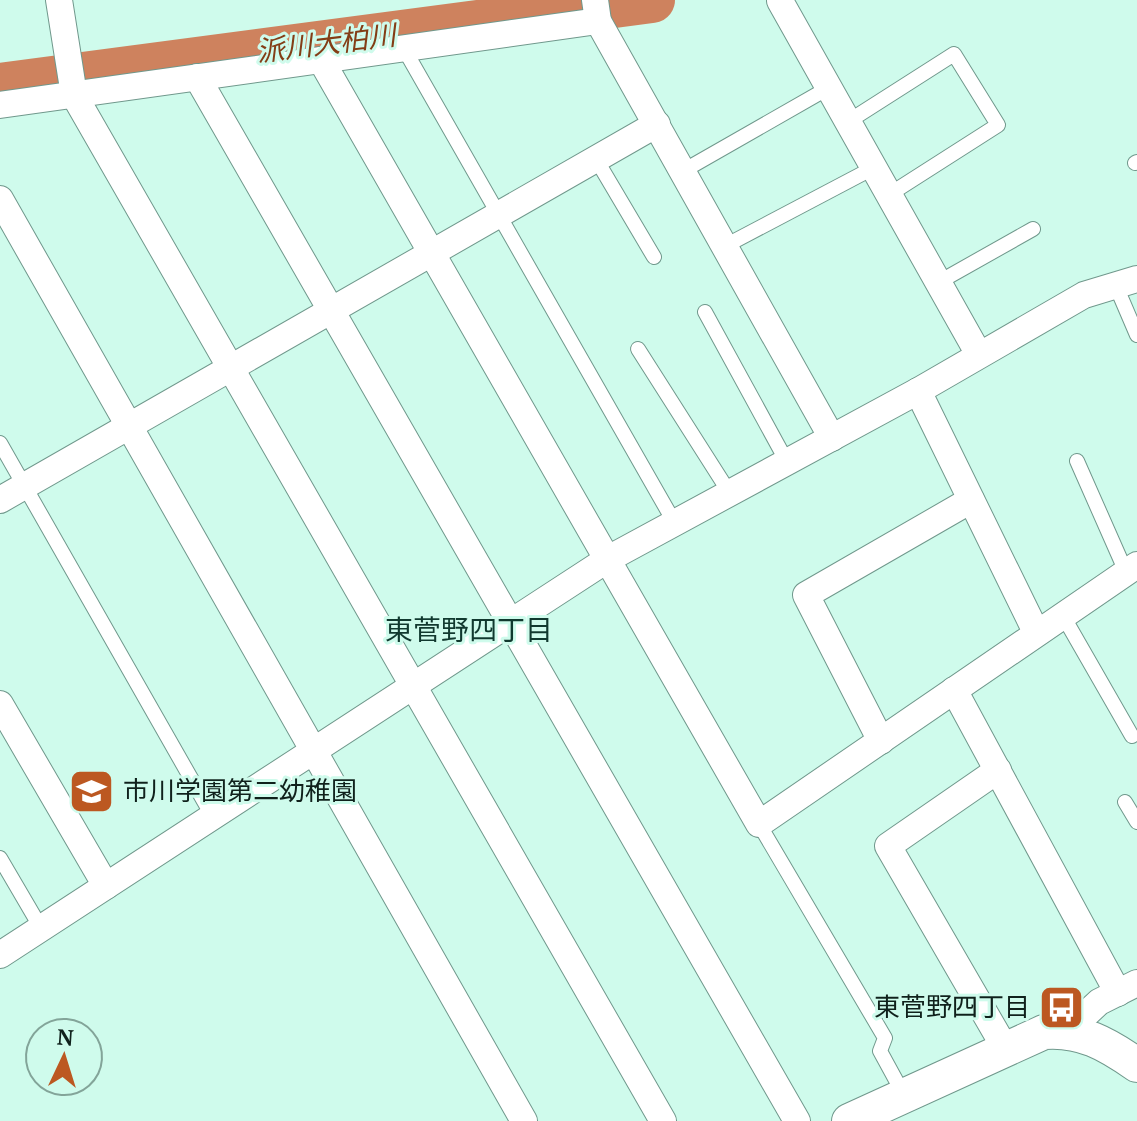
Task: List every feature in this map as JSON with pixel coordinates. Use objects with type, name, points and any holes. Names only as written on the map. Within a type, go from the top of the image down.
[{"type":"street","points":[[59,0],[74,95],[663,1121]]},
{"type":"street","points":[[780,1],[978,353]]},
{"type":"street","points":[[0,105],[403,47],[597,10],[832,438]]},
{"type":"street","points":[[321,60],[759,824],[1132,569]]},
{"type":"street","points":[[197,77],[797,1121]]},
{"type":"street","points":[[0,500],[657,124]]},
{"type":"street","points":[[0,199],[524,1121]]},
{"type":"street","points":[[0,955],[315,752],[511,621],[673,520],[918,391],[978,353],[1084,295],[1126,282]]},
{"type":"street","points":[[918,391],[1036,632]]},
{"type":"street","points":[[881,741],[806,595],[971,500]]},
{"type":"street","points":[[954,690],[1128,988],[1099,1002],[1069,1030]]},
{"type":"street","points":[[0,704],[106,886]]},
{"type":"street","points":[[998,770],[888,846],[1005,1048]]},
{"type":"street","points":[[849,1121],[1044,1032],[1069,1030],[1094,1038],[1137,1065]]},
{"type":"lane","points":[[403,47],[673,520]]},
{"type":"lane","points":[[849,121],[954,54],[998,125],[890,194]]},
{"type":"lane","points":[[683,171],[830,87]]},
{"type":"lane","points":[[596,159],[654,257]]},
{"type":"lane","points":[[725,246],[875,167]]},
{"type":"lane","points":[[939,282],[1033,229]]},
{"type":"lane","points":[[1126,282],[1137,335]]},
{"type":"lane","points":[[705,312],[787,462]]},
{"type":"lane","points":[[638,349],[729,492]]},
{"type":"lane","points":[[0,443],[213,817]]},
{"type":"lane","points":[[1077,461],[1132,569]]},
{"type":"lane","points":[[1062,614],[1132,736]]},
{"type":"lane","points":[[1125,802],[1137,822]]},
{"type":"lane","points":[[759,824],[885,1038],[880,1051],[904,1095]]},
{"type":"lane","points":[[0,858],[41,928]]},
{"type":"waterway","name":"派川大柏川","points":[[0,86],[652,0]]},
{"type":"place","name":"市川学園第二幼稚園","points":[[92,791]]},
{"type":"place","name":"東菅野四丁目","points":[[1061,1007]]},
{"type":"district","name":"東菅野四丁目","points":[[469,630]]}]
